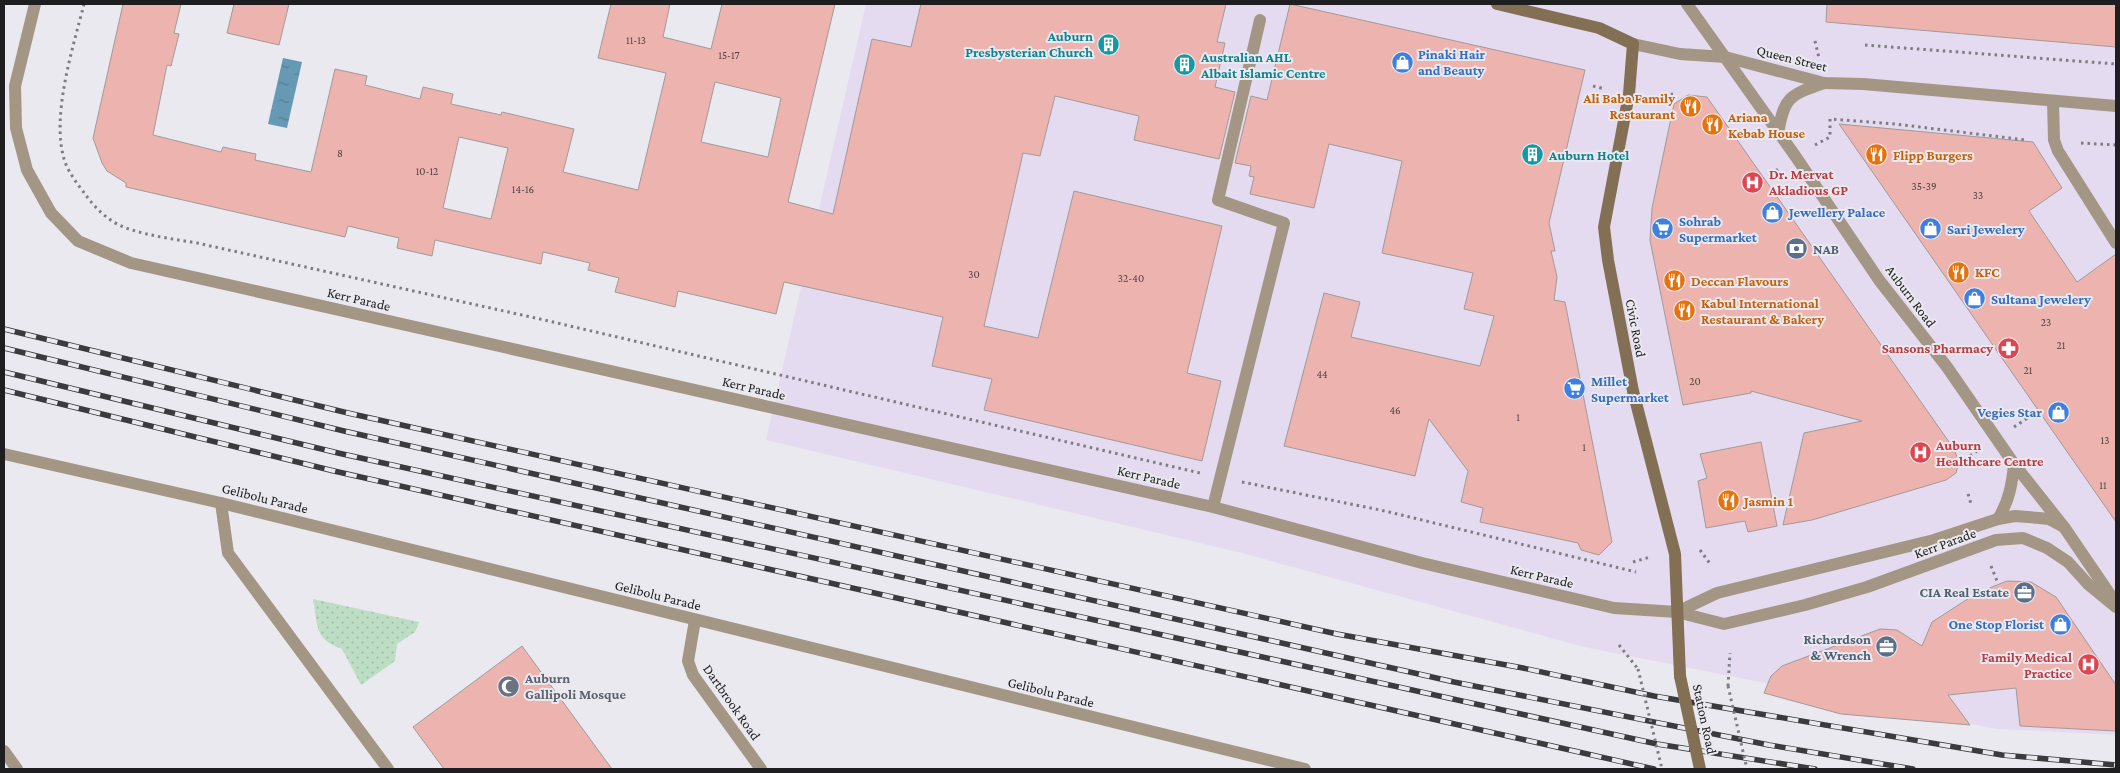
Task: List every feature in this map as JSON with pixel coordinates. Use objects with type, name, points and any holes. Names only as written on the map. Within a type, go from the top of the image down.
[{"type":"street","name":"Kerr Parade","points":[[35,4],[15,86],[16,128],[26,170],[51,213],[78,241],[131,263],[1213,507],[1422,563],[1614,608],[1677,612],[1724,624],[1805,605],[1867,587],[1996,540],[2023,538],[2047,548],[2068,562],[2088,584],[2116,607]]},
{"type":"street","name":"Queen Street","points":[[1497,4],[1599,28],[1633,44],[1680,54],[1725,57],[1824,83],[1863,84],[2116,106]]},
{"type":"street","name":"Auburn Road","points":[[1687,4],[1880,280],[1948,367],[2014,464],[2064,527],[2116,603]]},
{"type":"street","points":[[1213,507],[1284,223],[1218,200],[1260,20]]},
{"type":"street","name":"Civic Road","points":[[1633,44],[1628,94],[1604,227],[1608,260],[1633,391],[1675,554],[1680,676]]},
{"type":"street","points":[[1778,134],[1782,112],[1788,101],[1796,93],[1824,83]]},
{"type":"street","points":[[2053,101],[2054,140],[2058,150],[2116,243]]},
{"type":"street","name":"Gelibolu Parade","points":[[4,454],[221,503],[1305,769]]},
{"type":"street","points":[[1998,519],[2007,504],[2014,464]]},
{"type":"street","points":[[221,503],[228,553],[388,769]]},
{"type":"street","name":"Kerr Parade","points":[[1677,612],[1717,592],[1934,540],[1998,519],[2015,516],[2049,519],[2064,527]]},
{"type":"street","name":"Dartbrook Road","points":[[695,620],[688,661],[693,675],[761,769]]},
{"type":"street","name":"Station Road","points":[[1680,676],[1700,769]]},
{"type":"street","points":[[4,751],[17,769]]},
{"type":"path","name":"Kerr Parade","points":[[84,4],[63,96],[59,131],[65,162],[78,185],[96,208],[124,227],[162,238],[206,245],[540,318],[1220,478],[1385,511],[1636,572]]},
{"type":"path","points":[[1815,41],[1819,58]]},
{"type":"path","points":[[1866,45],[2116,64]]},
{"type":"path","points":[[1593,86],[1605,89]]},
{"type":"path","points":[[1652,99],[1673,94]]},
{"type":"path","points":[[1810,147],[1830,137],[1830,119],[1895,124],[2026,140]]},
{"type":"path","points":[[2081,143],[2116,145]]},
{"type":"path","points":[[1771,175],[1779,169]]},
{"type":"path","points":[[2011,429],[2029,417]]},
{"type":"path","points":[[1970,456],[1980,450]]},
{"type":"path","points":[[1968,494],[1971,504]]},
{"type":"path","points":[[1700,550],[1711,565]]},
{"type":"path","points":[[1633,562],[1650,558]]},
{"type":"path","points":[[1991,565],[1996,581]]},
{"type":"path","points":[[1619,646],[1638,669],[1662,769]]},
{"type":"path","points":[[1730,653],[1728,686],[1747,769]]},
{"type":"shaded area","points":[[866,4],[2116,4],[2116,735],[1997,729],[1584,647],[1242,553],[766,440]]},
{"type":"green space","points":[[313,599],[419,622],[415,632],[397,644],[395,661],[361,685],[342,649],[326,641],[322,636],[317,624]]},
{"type":"water","points":[[283,58],[302,62],[287,128],[268,124]]},
{"type":"building","points":[[123,4],[181,4],[174,33],[179,34],[171,66],[167,65],[153,135],[221,152],[223,147],[256,154],[255,160],[311,172],[335,69],[367,76],[365,85],[420,99],[423,87],[453,94],[451,104],[501,115],[502,112],[574,129],[563,172],[638,190],[666,73],[598,58],[611,4],[670,4],[663,37],[711,49],[722,4],[835,4],[788,202],[833,214],[872,39],[911,47],[921,4],[1226,4],[1217,42],[1225,43],[1215,87],[1235,92],[1219,159],[1134,140],[1139,116],[1055,96],[1040,156],[1023,153],[984,326],[1038,338],[1074,191],[1222,226],[1187,373],[1221,381],[1202,461],[984,410],[992,379],[932,366],[943,317],[784,282],[776,314],[678,291],[675,307],[615,292],[619,278],[588,270],[590,263],[543,252],[541,264],[435,240],[432,256],[397,248],[399,238],[348,226],[345,237],[126,187],[126,183],[107,171],[93,138]],"holes":[[[715,82],[781,98],[768,157],[701,142]],[[459,137],[508,148],[491,219],[443,208]]]},
{"type":"building","points":[[234,4],[289,4],[279,45],[227,33]]},
{"type":"building","points":[[1290,4],[1585,70],[1549,223],[1555,251],[1551,251],[1557,277],[1554,300],[1565,302],[1612,542],[1599,555],[1581,550],[1578,543],[1480,522],[1483,508],[1461,502],[1468,471],[1429,419],[1415,476],[1284,446],[1324,293],[1360,302],[1351,337],[1480,366],[1494,316],[1464,309],[1473,273],[1382,253],[1402,161],[1329,144],[1314,208],[1250,194],[1254,177],[1249,176],[1251,166],[1235,163],[1251,96],[1267,100]]},
{"type":"building","points":[[1827,4],[2116,4],[2116,47],[1826,22]]},
{"type":"building","points":[[1688,95],[1707,97],[1954,449],[1959,462],[1956,473],[1946,480],[1812,520],[1783,525],[1804,433],[1862,421],[1751,391],[1751,393],[1683,405],[1650,240],[1652,208],[1674,104]]},
{"type":"building","points":[[1839,124],[2033,142],[2062,188],[2029,211],[2077,282],[2116,254],[2116,522]]},
{"type":"building","points":[[1761,442],[1777,526],[1748,532],[1745,521],[1706,528],[1698,481],[1707,478],[1700,454]]},
{"type":"building","points":[[2007,581],[2031,582],[2056,597],[2116,685],[2116,731],[2020,726],[2016,688],[1948,695],[1970,725],[1841,714],[1764,693],[1771,676],[1782,666],[1880,629],[1897,630],[1922,646],[1932,622],[1977,593]]},
{"type":"building","name":"Auburn Gallipoli Mosque","points":[[522,646],[612,769],[444,769],[413,727]]},
{"type":"railway","points":[[4,329],[348,413],[1337,634],[1523,668],[1654,696],[2002,755],[2116,765]]},
{"type":"railway","points":[[4,348],[344,431],[1454,682],[1769,745],[1913,769]]},
{"type":"railway","points":[[4,372],[338,453],[1657,744],[1815,769]]},
{"type":"railway","points":[[4,390],[334,471],[1654,769]]},
{"type":"place","name":"Auburn Presbysterian Church","points":[[1109,44]]},
{"type":"place","name":"Pinaki Hair and Beauty","points":[[1402,62]]},
{"type":"place","name":"Australian AHL Albait Islamic Centre","points":[[1185,65]]},
{"type":"place","name":"Ali Baba Family Restaurant","points":[[1691,106]]},
{"type":"place","name":"Ariana Kebab House","points":[[1712,125]]},
{"type":"place","name":"Auburn Hotel","points":[[1533,155]]},
{"type":"place","name":"Flipp Burgers","points":[[1877,155]]},
{"type":"place","name":"Dr. Mervat Akladious GP","points":[[1753,182]]},
{"type":"place","name":"Jewellery Palace","points":[[1773,212]]},
{"type":"place","name":"Sohrab Supermarket","points":[[1663,229]]},
{"type":"place","name":"Sari Jewelery","points":[[1931,229]]},
{"type":"place","name":"NAB","points":[[1797,249]]},
{"type":"place","name":"KFC","points":[[1959,272]]},
{"type":"place","name":"Deccan Flavours","points":[[1675,281]]},
{"type":"place","name":"Sultana Jewelery","points":[[1975,299]]},
{"type":"place","name":"Kabul International Restaurant & Bakery","points":[[1685,311]]},
{"type":"place","name":"Sansons Pharmacy","points":[[2009,348]]},
{"type":"place","name":"Millet Supermarket","points":[[1575,389]]},
{"type":"place","name":"Vegies Star","points":[[2058,412]]},
{"type":"place","name":"Auburn Healthcare Centre","points":[[1920,453]]},
{"type":"place","name":"Jasmin 1","points":[[1728,501]]},
{"type":"place","name":"CIA Real Estate","points":[[2025,592]]},
{"type":"place","name":"One Stop Florist","points":[[2060,624]]},
{"type":"place","name":"Richardson & Wrench","points":[[1887,647]]},
{"type":"place","name":"Family Medical Practice","points":[[2088,665]]},
{"type":"place","name":"Auburn Gallipoli Mosque","points":[[509,686]]}]
